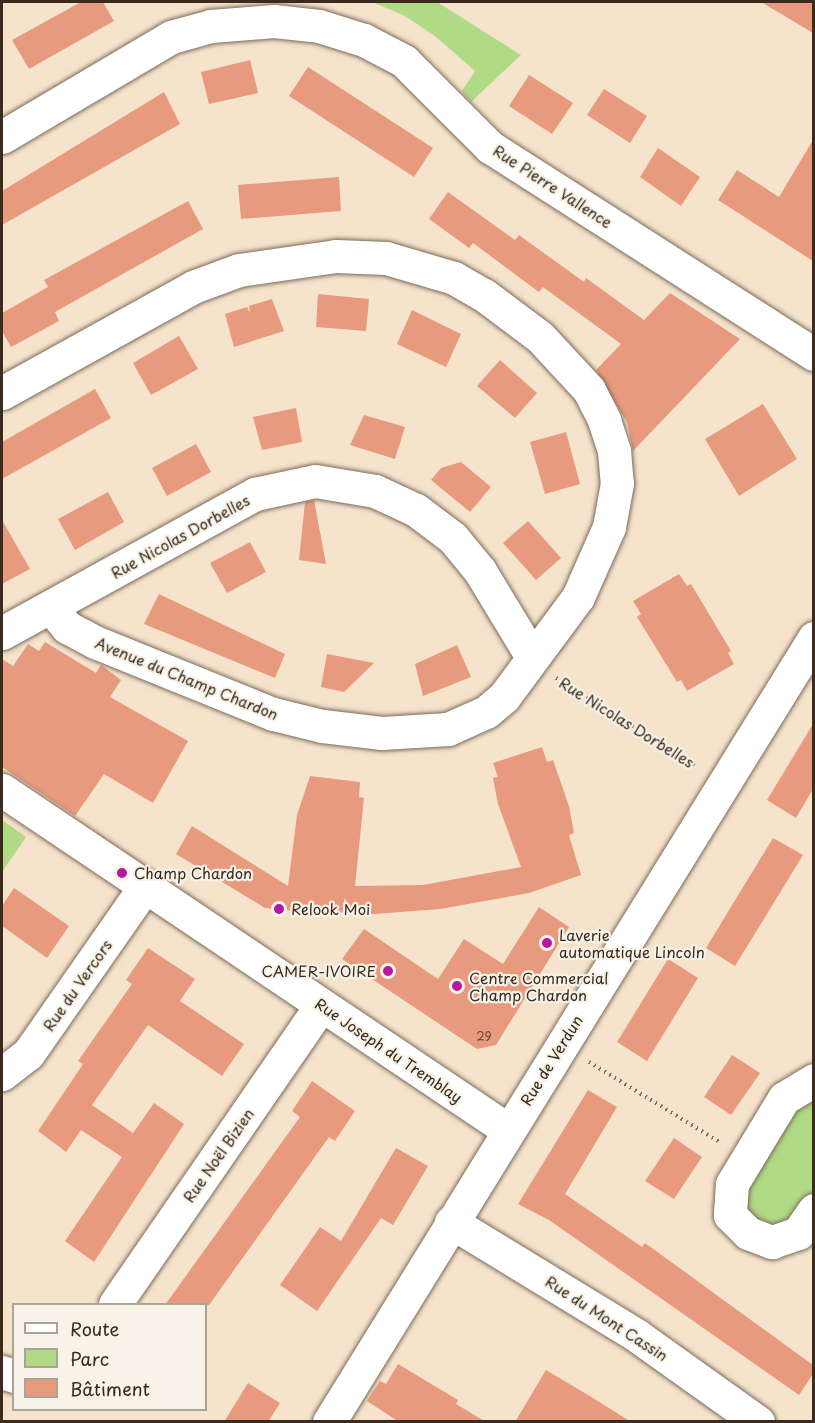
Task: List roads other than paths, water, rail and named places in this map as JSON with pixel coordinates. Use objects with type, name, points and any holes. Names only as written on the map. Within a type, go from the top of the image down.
[{"type":"street","name":"Rue Pierre Vallence","points":[[2,137],[171,37],[211,26],[263,22],[319,27],[364,40],[404,61],[490,147],[813,354]]},
{"type":"street","name":"Avenue du Champ Chardon","points":[[2,393],[193,287],[239,270],[360,256],[420,266],[454,278],[516,318],[565,361],[589,390],[604,420],[614,451],[617,483],[603,549],[578,597],[504,697],[466,724],[420,732],[382,733],[294,720],[212,691],[95,642],[68,627],[50,607]]},
{"type":"street","name":"Rue Nicolas Dorbelles","points":[[2,633],[255,494],[292,483],[340,483],[375,490],[416,510],[453,538],[480,571],[532,657]]},
{"type":"street","name":"Rue de Verdun","points":[[328,1422],[813,638]]},
{"type":"street","name":"Rue Joseph du Tremblay","points":[[2,790],[144,888],[508,1130]]},
{"type":"street","name":"Rue du Vercors","points":[[2,1074],[28,1054],[144,888]]},
{"type":"street","name":"Rue Noël Bizien","points":[[115,1303],[321,1005]]},
{"type":"street","points":[[813,1080],[784,1098],[732,1184],[730,1215],[748,1233],[772,1242],[798,1233],[813,1210]]},
{"type":"street","name":"Rue du Mont Cassin","points":[[451,1222],[636,1335],[758,1422]]},
{"type":"place","name":"Champ Chardon","points":[[122,873]]},
{"type":"place","name":"Relook Moi","points":[[279,909]]},
{"type":"place","name":"Laverie automatique Lincoln","points":[[547,943]]},
{"type":"place","name":"CAMER-IVOIRE","points":[[388,971]]},
{"type":"place","name":"Centre Commercial Champ Chardon","points":[[457,986]]}]
